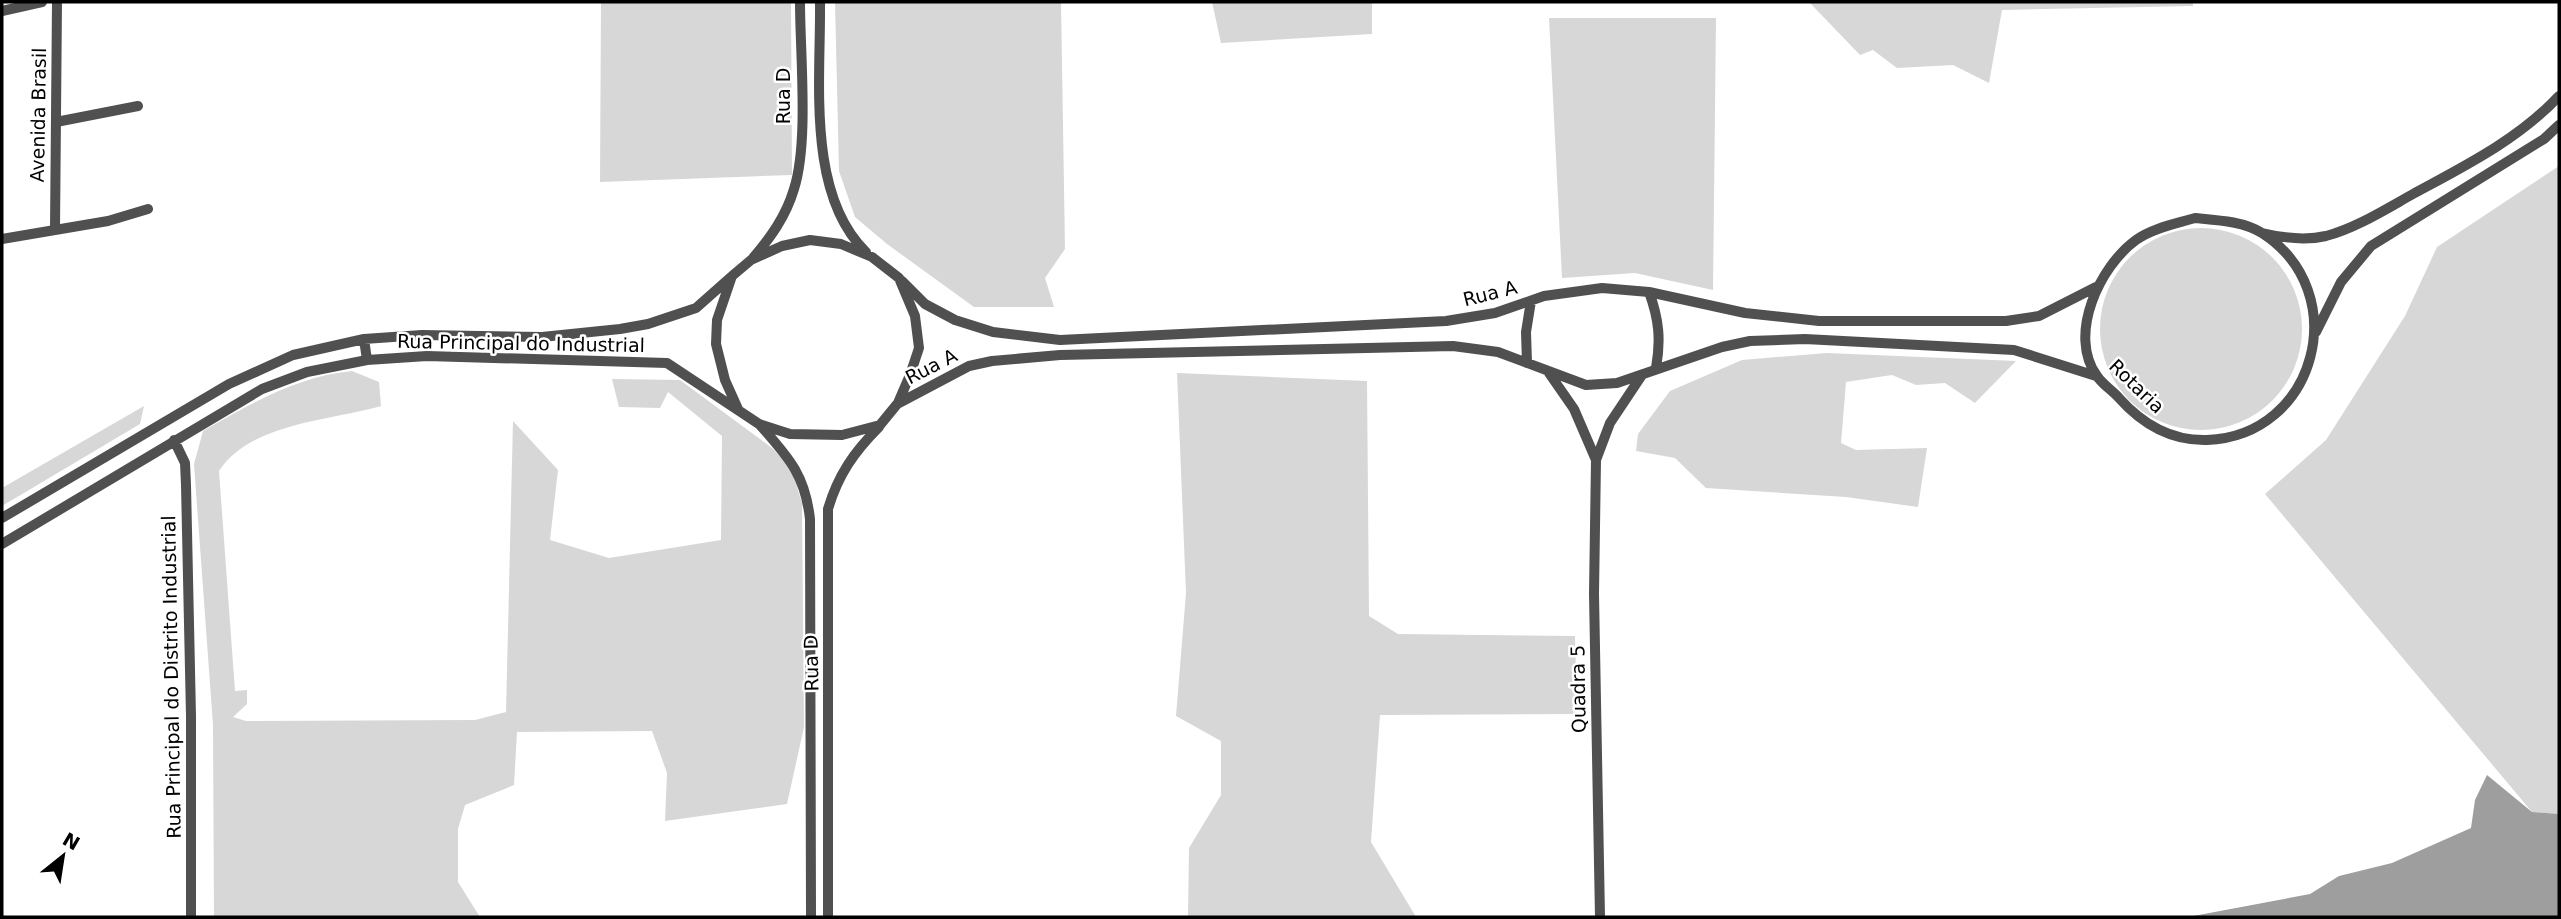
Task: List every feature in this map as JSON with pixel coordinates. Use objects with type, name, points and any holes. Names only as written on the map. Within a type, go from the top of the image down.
[{"type":"street","points":[[2,11],[42,2]]},
{"type":"street","name":"Avenida Brasil","points":[[55,228],[57,2]]},
{"type":"street","name":"Rua D","points":[[751,260],[773,234],[795,188],[801,152],[800,2]]},
{"type":"street","name":"Rua D","points":[[820,2],[821,142],[827,174],[834,203],[852,239],[872,257]]},
{"type":"street","points":[[2261,233],[2291,240],[2326,236],[2374,216],[2506,141],[2539,117],[2559,96]]},
{"type":"street","points":[[55,122],[138,106]]},
{"type":"street","points":[[2315,335],[2335,291],[2371,246],[2544,139],[2559,125]]},
{"type":"street","points":[[2,239],[108,221],[148,209]]},
{"type":"street","name":"Rotaria","points":[[2206,219],[2227,221],[2261,233],[2285,254],[2303,280],[2314,305],[2315,335],[2305,372],[2286,405],[2273,419],[2242,434],[2222,439],[2183,440],[2157,430],[2096,376],[2088,353],[2086,331],[2096,287],[2113,260],[2129,246],[2165,226],[2206,219]]},
{"type":"street","points":[[810,240],[841,244],[872,257],[899,278],[915,316],[919,348],[898,403],[880,425],[821,437],[790,434],[760,424],[738,409],[725,380],[716,344],[717,320],[732,276],[751,260],[782,246],[810,240]]},
{"type":"street","name":"Rua Principal do Industrial","points":[[2,518],[229,384],[293,355],[364,339],[422,335],[542,337],[621,329],[648,324],[696,308],[732,276]]},
{"type":"street","name":"Rua A","points":[[899,278],[925,304],[956,320],[993,332],[1060,340],[1446,321],[1495,313],[1575,290],[1602,288],[1649,292],[1745,313],[1819,321],[2006,321],[2039,316],[2096,287]]},
{"type":"street","points":[[1649,292],[1657,312],[1661,338],[1656,368]]},
{"type":"street","points":[[1527,363],[1526,332],[1531,301]]},
{"type":"street","points":[[1168,336],[1170,353]]},
{"type":"street","points":[[364,339],[367,360]]},
{"type":"street","name":"Rua A","points":[[898,403],[969,366],[992,361],[1060,355],[1453,346],[1498,352],[1586,385],[1617,383],[1695,354],[1750,341],[1805,339],[2014,350],[2096,376]]},
{"type":"street","name":"Rua Principal do Industrial","points":[[2,544],[262,388],[307,372],[367,360],[427,356],[667,363],[738,409]]},
{"type":"street","name":"Quadra 5","points":[[1549,373],[1574,409],[1596,460]]},
{"type":"street","name":"Quadra 5","points":[[1600,917],[1594,594],[1596,460],[1610,423],[1642,375]]},
{"type":"street","name":"Rua D","points":[[760,424],[796,466],[807,495],[811,917]]},
{"type":"street","name":"Rua D","points":[[828,917],[828,509],[835,484],[852,454],[880,425]]},
{"type":"street","name":"Rua Principal do Distrito Industrial","points":[[174,440],[185,463],[186,485],[191,716],[191,917]]},
{"type":"street","points":[[811,868],[827,865]]},
{"type":"shaded area","points":[[601,2],[791,2],[792,175],[600,182]]},
{"type":"shaded area","points":[[835,2],[1061,2],[1065,249],[1045,278],[1054,307],[974,307],[887,244],[855,217],[839,171]]},
{"type":"shaded area","points":[[1212,2],[1372,2],[1372,34],[1221,43]]},
{"type":"shaded area","points":[[1809,2],[2193,2],[2193,6],[2002,10],[1989,83],[1953,65],[1897,68],[1873,50],[1860,55]]},
{"type":"shaded area","points":[[1549,18],[1716,18],[1713,290],[1635,273],[1562,278]]},
{"type":"shaded area","points":[[2559,166],[2559,814],[2532,812],[2265,494],[2326,440],[2405,316],[2437,247]]},
{"type":"shaded area","points":[[2201,228],[2240,236],[2257,245],[2272,258],[2285,273],[2294,290],[2302,329],[2294,368],[2285,385],[2272,400],[2257,413],[2240,422],[2201,430],[2162,422],[2145,413],[2130,400],[2117,385],[2108,368],[2100,329],[2108,290],[2117,273],[2130,258],[2145,245],[2162,236]]},
{"type":"shaded area","points":[[1827,353],[2016,361],[1975,403],[1945,383],[1916,385],[1892,375],[1846,382],[1841,443],[1856,450],[1927,448],[1918,507],[1846,497],[1706,488],[1675,458],[1636,451],[1638,434],[1670,391],[1742,360]]},
{"type":"shaded area","points":[[352,371],[379,382],[381,406],[270,433],[233,455],[219,471],[235,691],[247,690],[247,704],[233,717],[246,721],[475,720],[506,712],[513,421],[558,470],[550,540],[609,558],[721,540],[722,436],[668,392],[660,408],[619,407],[612,379],[680,380],[772,448],[791,468],[802,503],[804,727],[787,804],[665,821],[667,773],[652,731],[517,732],[514,785],[465,805],[458,829],[458,882],[480,917],[214,917],[213,725],[194,464],[203,431],[257,401],[294,385]]},
{"type":"shaded area","points":[[1177,373],[1367,381],[1369,616],[1398,634],[1575,636],[1577,714],[1380,715],[1371,842],[1416,917],[1188,917],[1189,848],[1221,795],[1221,741],[1176,716],[1186,593]]},
{"type":"shaded area","points":[[144,406],[140,424],[2,506],[2,488]]},
{"type":"shaded area","points":[[2487,775],[2532,812],[2559,814],[2559,917],[2188,917],[2310,894],[2339,876],[2392,863],[2471,828],[2475,800]]}]
